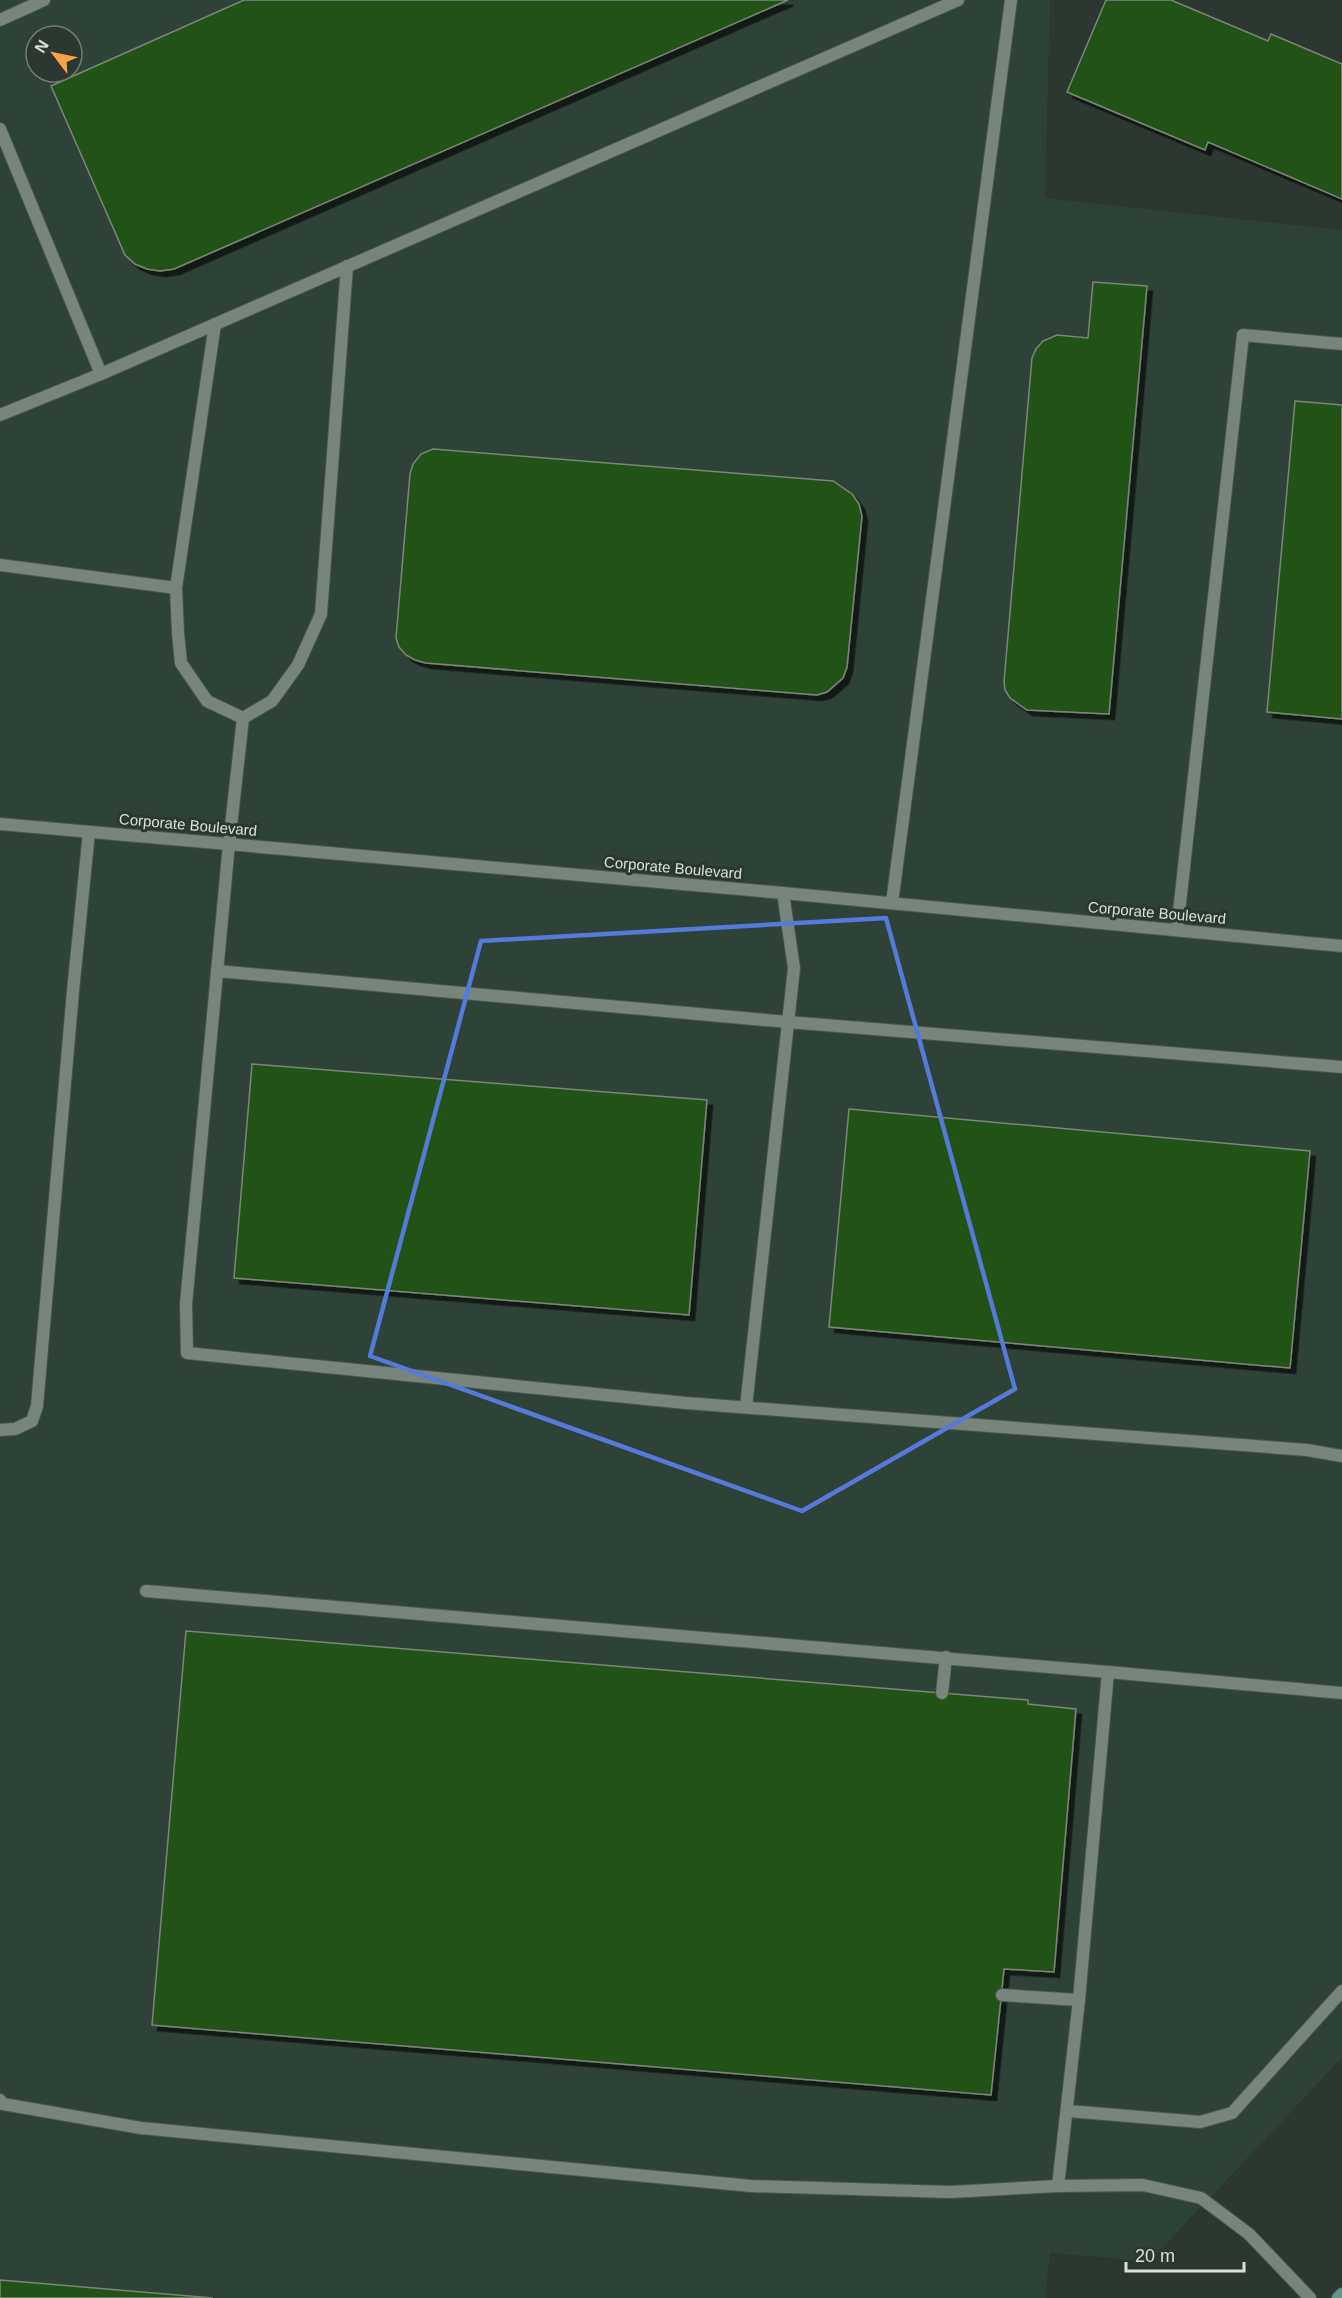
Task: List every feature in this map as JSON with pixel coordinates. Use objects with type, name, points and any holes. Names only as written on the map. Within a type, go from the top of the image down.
[{"type":"main road","points":[[1338,2298],[1342,2294]]},
{"type":"street","points":[[0,20],[44,0]]},
{"type":"street","points":[[0,415],[101,374],[958,0]]},
{"type":"street","points":[[892,903],[1011,0]]},
{"type":"street","points":[[0,129],[101,374]]},
{"type":"street","points":[[243,718],[272,701],[298,664],[321,614],[348,266]]},
{"type":"street","points":[[215,324],[176,588],[181,663],[207,701],[243,718]]},
{"type":"street","points":[[1177,930],[1243,335],[1342,344]]},
{"type":"street","points":[[0,565],[176,588]]},
{"type":"street","points":[[243,718],[186,1304],[188,1353],[746,1407],[1307,1450],[1342,1456]]},
{"type":"street","name":"Corporate Boulevard","points":[[0,824],[783,893],[1342,946]]},
{"type":"street","points":[[0,1430],[15,1429],[32,1421],[37,1406],[89,832]]},
{"type":"street","points":[[746,1407],[795,968],[783,893]]},
{"type":"street","points":[[217,971],[788,1022],[1342,1067]]},
{"type":"street","points":[[146,1591],[946,1657],[1342,1693]]},
{"type":"street","points":[[942,1693],[946,1657]]},
{"type":"street","points":[[1058,2186],[1079,2000],[1108,1672]]},
{"type":"street","points":[[1068,2111],[1200,2122],[1232,2113],[1342,1991]]},
{"type":"street","points":[[1002,1995],[1079,2000]]},
{"type":"street","points":[[0,2100],[3,2104],[141,2128],[751,2186],[950,2192],[1058,2186],[1143,2185],[1201,2198],[1249,2234],[1310,2298]]},
{"type":"highlighted area","points":[[886,918],[1015,1389],[802,1511],[370,1356],[481,941]]},
{"type":"shaded area","points":[[0,0],[1050,0],[1045,198],[1342,230],[1342,2058],[1150,2261],[1050,2253],[1045,2298],[0,2298]]},
{"type":"building","points":[[244,0],[788,0],[174,269],[160,271],[135,264],[125,255],[51,86],[84,84],[84,71]]},
{"type":"building","points":[[1106,0],[1171,0],[1268,41],[1271,34],[1342,64],[1342,199],[1208,142],[1205,150],[1067,92]]},
{"type":"building","points":[[1093,282],[1147,286],[1109,714],[1027,710],[1010,698],[1005,690],[1004,682],[1032,358],[1043,341],[1057,335],[1088,338]]},
{"type":"building","points":[[1295,401],[1342,405],[1342,719],[1267,712]]},
{"type":"building","points":[[433,449],[833,481],[852,494],[859,504],[862,516],[847,667],[843,678],[827,692],[817,695],[426,663],[406,655],[399,647],[396,638],[410,474],[413,464],[421,454]]},
{"type":"building","points":[[252,1064],[707,1100],[689,1315],[234,1278]]},
{"type":"building","points":[[849,1109],[1310,1151],[1290,1368],[829,1327]]},
{"type":"building","points":[[186,1631],[1028,1700],[1028,1704],[1076,1709],[1054,1972],[1004,1969],[991,2095],[152,2025]]},
{"type":"building","points":[[0,2280],[213,2298],[0,2298]]}]
